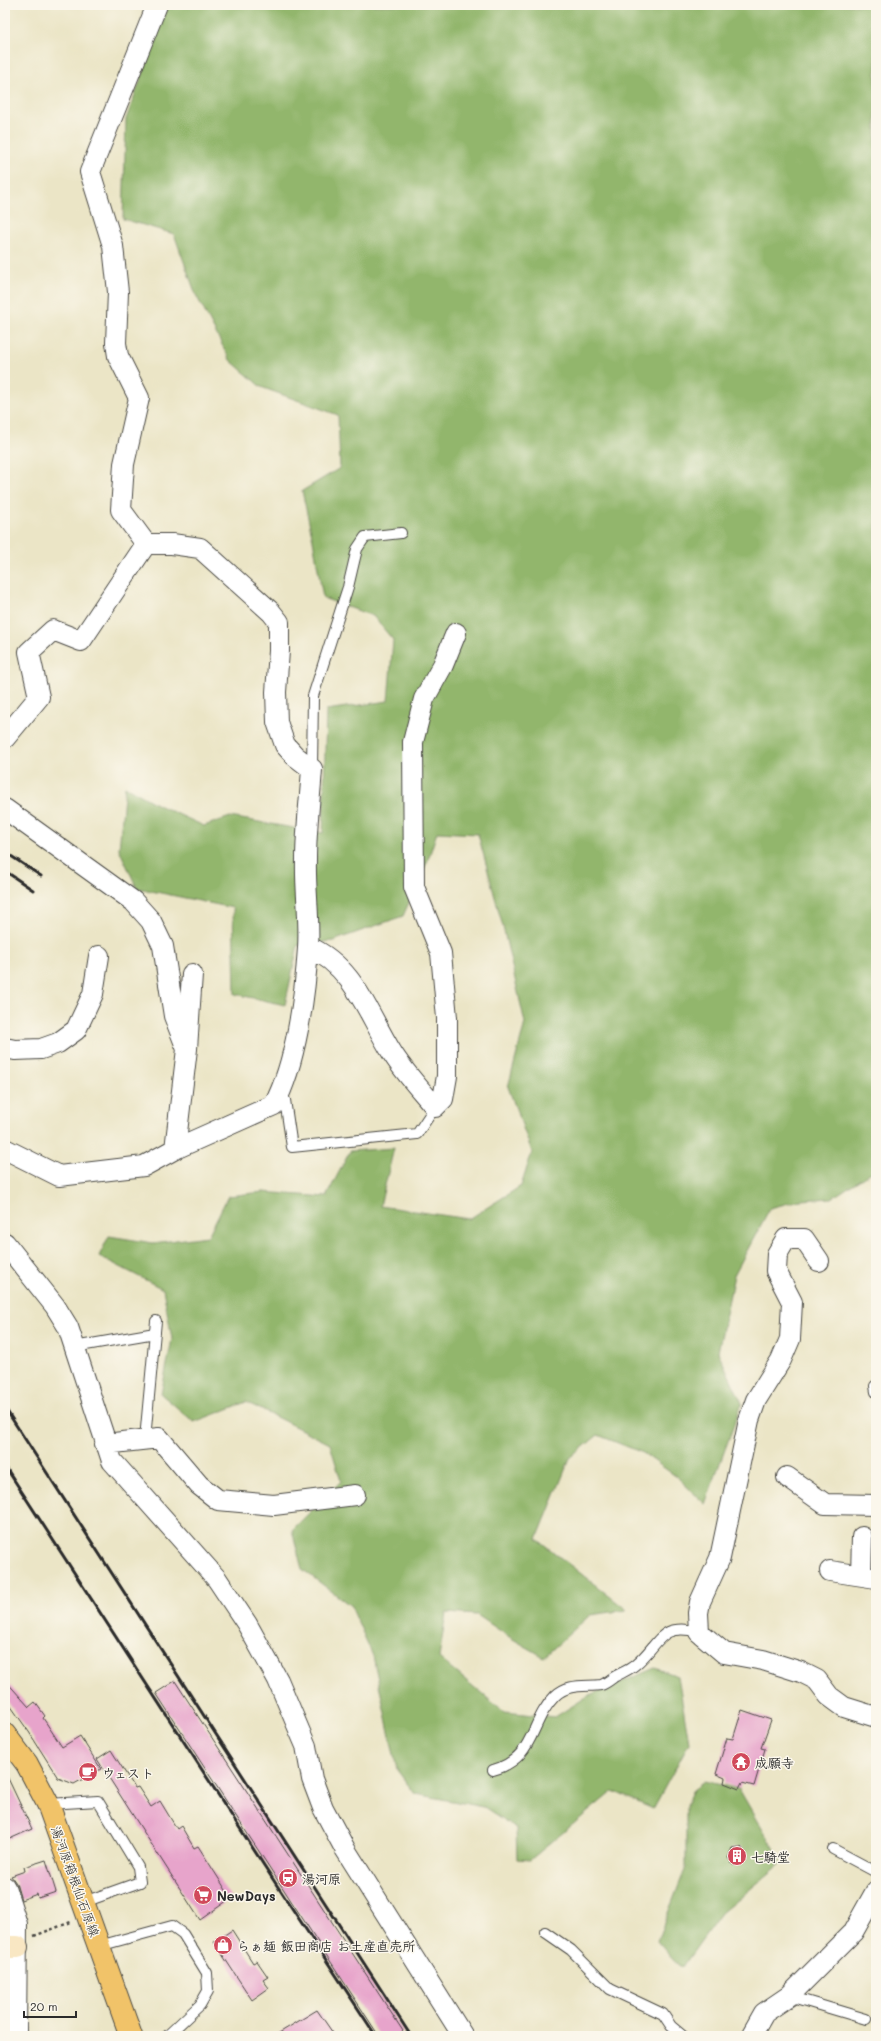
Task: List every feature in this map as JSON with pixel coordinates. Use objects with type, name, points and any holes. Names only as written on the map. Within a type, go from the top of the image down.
[{"type":"main road","name":"湯河原箱根仙石原線","points":[[5,1735],[27,1764],[48,1804],[79,1911],[99,1946],[131,2036]]},
{"type":"street","points":[[146,544],[121,510],[124,464],[139,398],[118,356],[116,342],[118,292],[113,246],[90,172],[157,5]]},
{"type":"street","points":[[5,738],[39,696],[29,652],[53,630],[81,641],[146,544]]},
{"type":"street","points":[[5,1149],[59,1176],[144,1166],[175,1149],[274,1105],[279,1095],[290,1061],[299,1023],[308,948],[306,859],[312,769],[295,756],[285,745],[277,722],[276,692],[279,622],[271,612],[200,548],[172,544],[146,544]]},
{"type":"street","points":[[308,948],[323,954],[352,982],[371,1011],[391,1052],[435,1107],[443,1099],[446,1076],[448,1018],[441,953],[414,887],[413,742],[424,699],[443,665],[456,633]]},
{"type":"street","points":[[5,809],[133,901],[151,921],[163,946],[174,1016],[187,1049]]},
{"type":"street","points":[[5,1048],[15,1050],[41,1049],[58,1043],[76,1030],[93,994],[99,956]]},
{"type":"street","points":[[175,1149],[187,1049],[192,974]]},
{"type":"street","points":[[819,1261],[804,1239],[786,1239],[776,1254],[776,1271],[792,1302],[790,1339],[782,1360],[756,1400],[749,1420],[720,1558],[703,1591],[700,1602],[698,1613],[699,1632],[724,1653],[763,1660],[801,1672],[817,1680],[829,1696],[844,1707],[876,1717]]},
{"type":"street","points":[[5,1243],[55,1306],[68,1328],[105,1444],[112,1461],[217,1579],[246,1624],[278,1680],[306,1746],[312,1779],[323,1808],[345,1849],[463,2036]]},
{"type":"street","points":[[105,1444],[159,1438],[199,1485],[218,1500],[274,1505],[355,1495]]},
{"type":"street","points":[[787,1477],[825,1504],[876,1505]]},
{"type":"street","points":[[830,1571],[868,1577],[862,1537]]},
{"type":"street","points":[[5,1887],[17,1924],[11,1947],[16,2036]]},
{"type":"street","points":[[751,2036],[764,2013],[789,1996],[853,1932],[876,1891]]},
{"type":"lane","points":[[312,769],[312,696],[348,587],[357,549],[365,537],[401,533]]},
{"type":"lane","points":[[279,1095],[285,1100],[292,1147],[417,1134],[435,1107]]},
{"type":"lane","points":[[145,1439],[156,1321]]},
{"type":"lane","points":[[74,1347],[155,1333]]},
{"type":"lane","points":[[494,1770],[506,1766],[524,1752],[544,1710],[556,1696],[568,1688],[582,1685],[602,1684],[635,1665],[665,1634],[674,1629],[687,1629],[699,1632]]},
{"type":"lane","points":[[48,1804],[98,1801],[138,1867],[140,1882],[79,1911]]},
{"type":"lane","points":[[833,1849],[876,1872]]},
{"type":"lane","points":[[99,1946],[172,1926],[183,1934],[207,1973],[208,1991],[200,2004],[167,2036]]},
{"type":"lane","points":[[545,1932],[571,1950],[610,1989],[663,2014],[670,2026],[683,2036]]},
{"type":"lane","points":[[789,1996],[866,2019]]},
{"type":"path","points":[[11,1947],[79,1911]]},
{"type":"green space","points":[[168,5],[876,5],[876,1169],[832,1198],[800,1200],[770,1208],[734,1275],[718,1352],[742,1403],[705,1504],[677,1477],[643,1453],[598,1435],[570,1458],[537,1539],[627,1610],[590,1615],[544,1657],[511,1638],[477,1615],[446,1613],[439,1658],[504,1712],[555,1717],[588,1696],[655,1668],[678,1676],[689,1743],[653,1809],[613,1791],[530,1860],[517,1859],[516,1828],[484,1807],[415,1794],[397,1770],[373,1656],[351,1606],[302,1569],[292,1530],[341,1481],[330,1444],[246,1402],[194,1422],[161,1394],[172,1339],[163,1289],[99,1256],[109,1236],[153,1243],[208,1236],[228,1196],[263,1192],[326,1197],[350,1151],[394,1148],[380,1206],[469,1219],[521,1186],[532,1152],[508,1087],[525,1023],[503,927],[478,834],[437,832],[428,860],[403,916],[333,941],[298,945],[285,1005],[235,994],[233,908],[137,888],[119,849],[125,786],[158,805],[204,826],[230,817],[323,833],[326,710],[388,701],[393,640],[373,616],[323,598],[313,540],[302,491],[340,468],[338,415],[261,387],[230,360],[196,295],[174,234],[123,219],[126,119]]},
{"type":"green space","points":[[704,1781],[739,1789],[782,1863],[721,1913],[681,1969],[657,1941],[686,1867],[686,1805],[693,1789]]},
{"type":"building","points":[[5,1680],[29,1707],[35,1702],[45,1716],[43,1718],[62,1747],[80,1736],[101,1769],[74,1784],[58,1778],[29,1732],[5,1698]]},
{"type":"building","points":[[175,1681],[403,2031],[396,2036],[379,2036],[156,1693]]},
{"type":"building","name":"成願寺","points":[[742,1710],[771,1720],[761,1748],[765,1749],[754,1786],[742,1783],[739,1789],[724,1783],[725,1778],[716,1774],[727,1738],[733,1739]]},
{"type":"building","points":[[111,1750],[135,1788],[138,1787],[151,1807],[160,1801],[177,1829],[181,1826],[194,1848],[198,1846],[231,1898],[200,1920],[97,1759]]},
{"type":"building","points":[[5,1772],[32,1829],[5,1841]]},
{"type":"building","name":"七騎堂","points":[[741,1847],[746,1855],[742,1864],[733,1865],[728,1858],[732,1848]]},
{"type":"building","points":[[46,1860],[56,1892],[38,1898],[37,1894],[21,1900],[16,1883],[11,1876],[25,1871],[24,1867]]},
{"type":"building","points":[[232,1930],[253,1963],[257,1961],[268,1977],[263,1980],[269,1988],[252,2000],[214,1942]]},
{"type":"building","points":[[317,2010],[335,2036],[274,2036]]},
{"type":"railway","points":[[5,852],[41,876]]},
{"type":"railway","points":[[5,871],[33,890]]},
{"type":"railway","points":[[5,1408],[411,2036]]},
{"type":"railway","points":[[5,1466],[376,2036]]},
{"type":"place","name":"成願寺","points":[[741,1762]]},
{"type":"place","name":"ウェスト","points":[[88,1772]]},
{"type":"place","name":"七騎堂","points":[[737,1856]]},
{"type":"place","name":"湯河原","points":[[288,1878]]},
{"type":"place","name":"NewDays","points":[[203,1895]]},
{"type":"place","name":"らぁ麺 飯田商店 お土産直売所","points":[[223,1945]]}]
